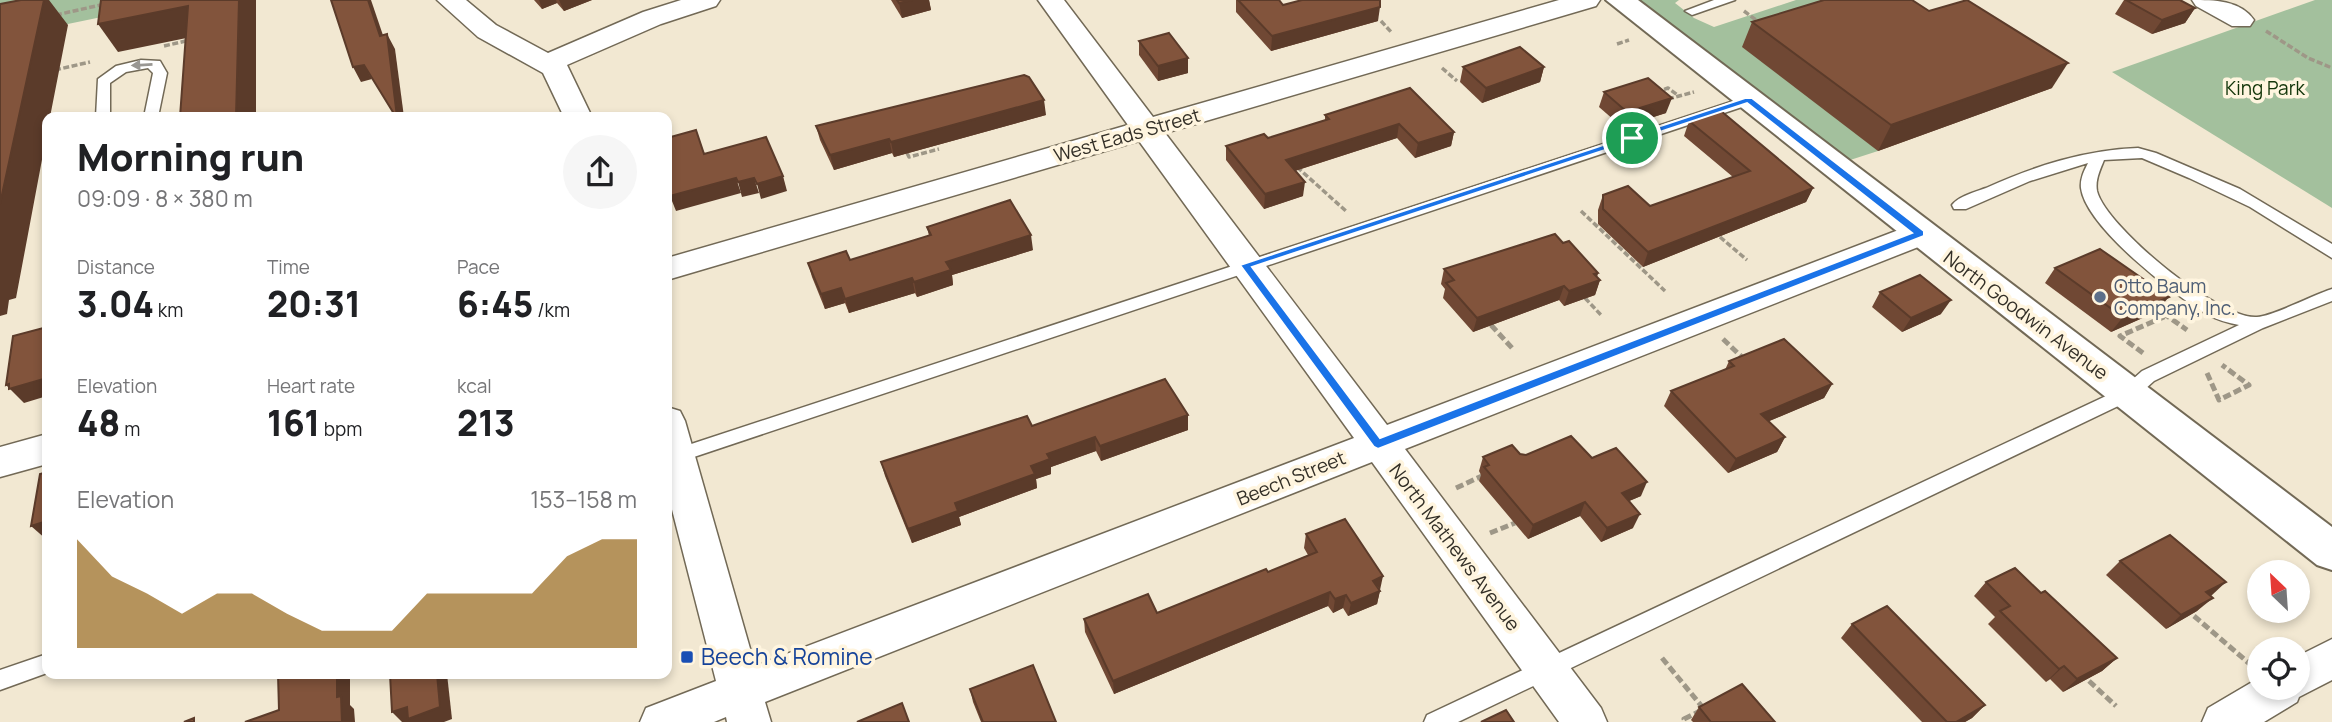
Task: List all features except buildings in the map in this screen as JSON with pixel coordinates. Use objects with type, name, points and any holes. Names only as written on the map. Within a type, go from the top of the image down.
[{"type":"street","points":[[450,0],[487,32],[549,63],[565,87],[576,112]]},
{"type":"street","points":[[549,63],[652,18],[707,0]]},
{"type":"street","name":"North Mathews Avenue","points":[[1051,0],[1585,722]]},
{"type":"street","name":"West Eads Street","points":[[672,268],[1587,0]]},
{"type":"street","name":"North Goodwin Avenue","points":[[1620,0],[2332,552]]},
{"type":"street","points":[[2205,0],[2249,23]]},
{"type":"street","name":"Beech Street","points":[[662,722],[745,706],[1378,444],[1920,234]]},
{"type":"street","points":[[0,462],[42,450]]},
{"type":"street","points":[[672,452],[745,706]]},
{"type":"street","points":[[2310,671],[2332,658]]},
{"type":"street","points":[[2224,722],[2262,700]]},
{"type":"lane","points":[[1692,11],[1734,4]]},
{"type":"lane","points":[[103,112],[103,82],[119,69],[144,64],[155,65],[160,73],[152,112]]},
{"type":"lane","points":[[672,444],[1363,228],[1749,100]]},
{"type":"lane","points":[[1960,205],[2035,171],[2098,158],[2140,153],[2217,183],[2304,232],[2332,252]]},
{"type":"lane","points":[[2098,158],[2088,178],[2090,195],[2105,218],[2182,291],[2218,313],[2257,324]]},
{"type":"lane","points":[[1435,722],[2129,393],[2148,376],[2257,324],[2332,295]]},
{"type":"lane","points":[[0,680],[42,666]]},
{"type":"path","points":[[51,16],[113,3]]},
{"type":"path","points":[[1734,4],[1769,29]]},
{"type":"path","points":[[2249,23],[2308,58],[2332,68]]},
{"type":"path","points":[[1617,44],[1632,39]]},
{"type":"path","points":[[1439,65],[1457,81]]},
{"type":"path","points":[[1650,94],[1668,88],[1680,97]]},
{"type":"path","points":[[1664,100],[1698,90]]},
{"type":"path","points":[[907,153],[909,157],[939,149]]},
{"type":"path","points":[[1292,163],[1315,180],[1363,228]]},
{"type":"path","points":[[1581,211],[1665,291]]},
{"type":"path","points":[[1720,237],[1747,260]]},
{"type":"path","points":[[1585,298],[1601,315]]},
{"type":"path","points":[[2163,369],[2120,336],[2166,316]]},
{"type":"path","points":[[1491,325],[1513,349]]},
{"type":"path","points":[[2200,352],[2249,385],[2218,400],[2200,352]]},
{"type":"path","points":[[1745,361],[1756,356]]},
{"type":"path","points":[[1452,490],[1482,476]]},
{"type":"path","points":[[1486,535],[1516,523]]},
{"type":"path","points":[[2194,616],[2247,662]]},
{"type":"path","points":[[1662,658],[1704,709],[1684,719],[1686,722]]},
{"type":"path","points":[[2089,681],[2116,706]]},
{"type":"green space","points":[[0,0],[184,0],[0,38]]},
{"type":"green space","points":[[1637,0],[1679,0],[1675,3],[1694,18],[1714,27],[1796,0],[1866,0],[1878,151],[1844,162]]},
{"type":"green space","name":"King Park","points":[[2315,0],[2332,0],[2332,208],[2112,72]]},
{"type":"place","name":"Otto Baum Company, Inc.","points":[[2100,297]]},
{"type":"place","name":"Beech & Romine","points":[[687,657]]},
{"type":"route","points":[[1749,100],[1920,234],[1378,444],[1245,265],[1268,259],[1632,138],[1749,100]]}]
